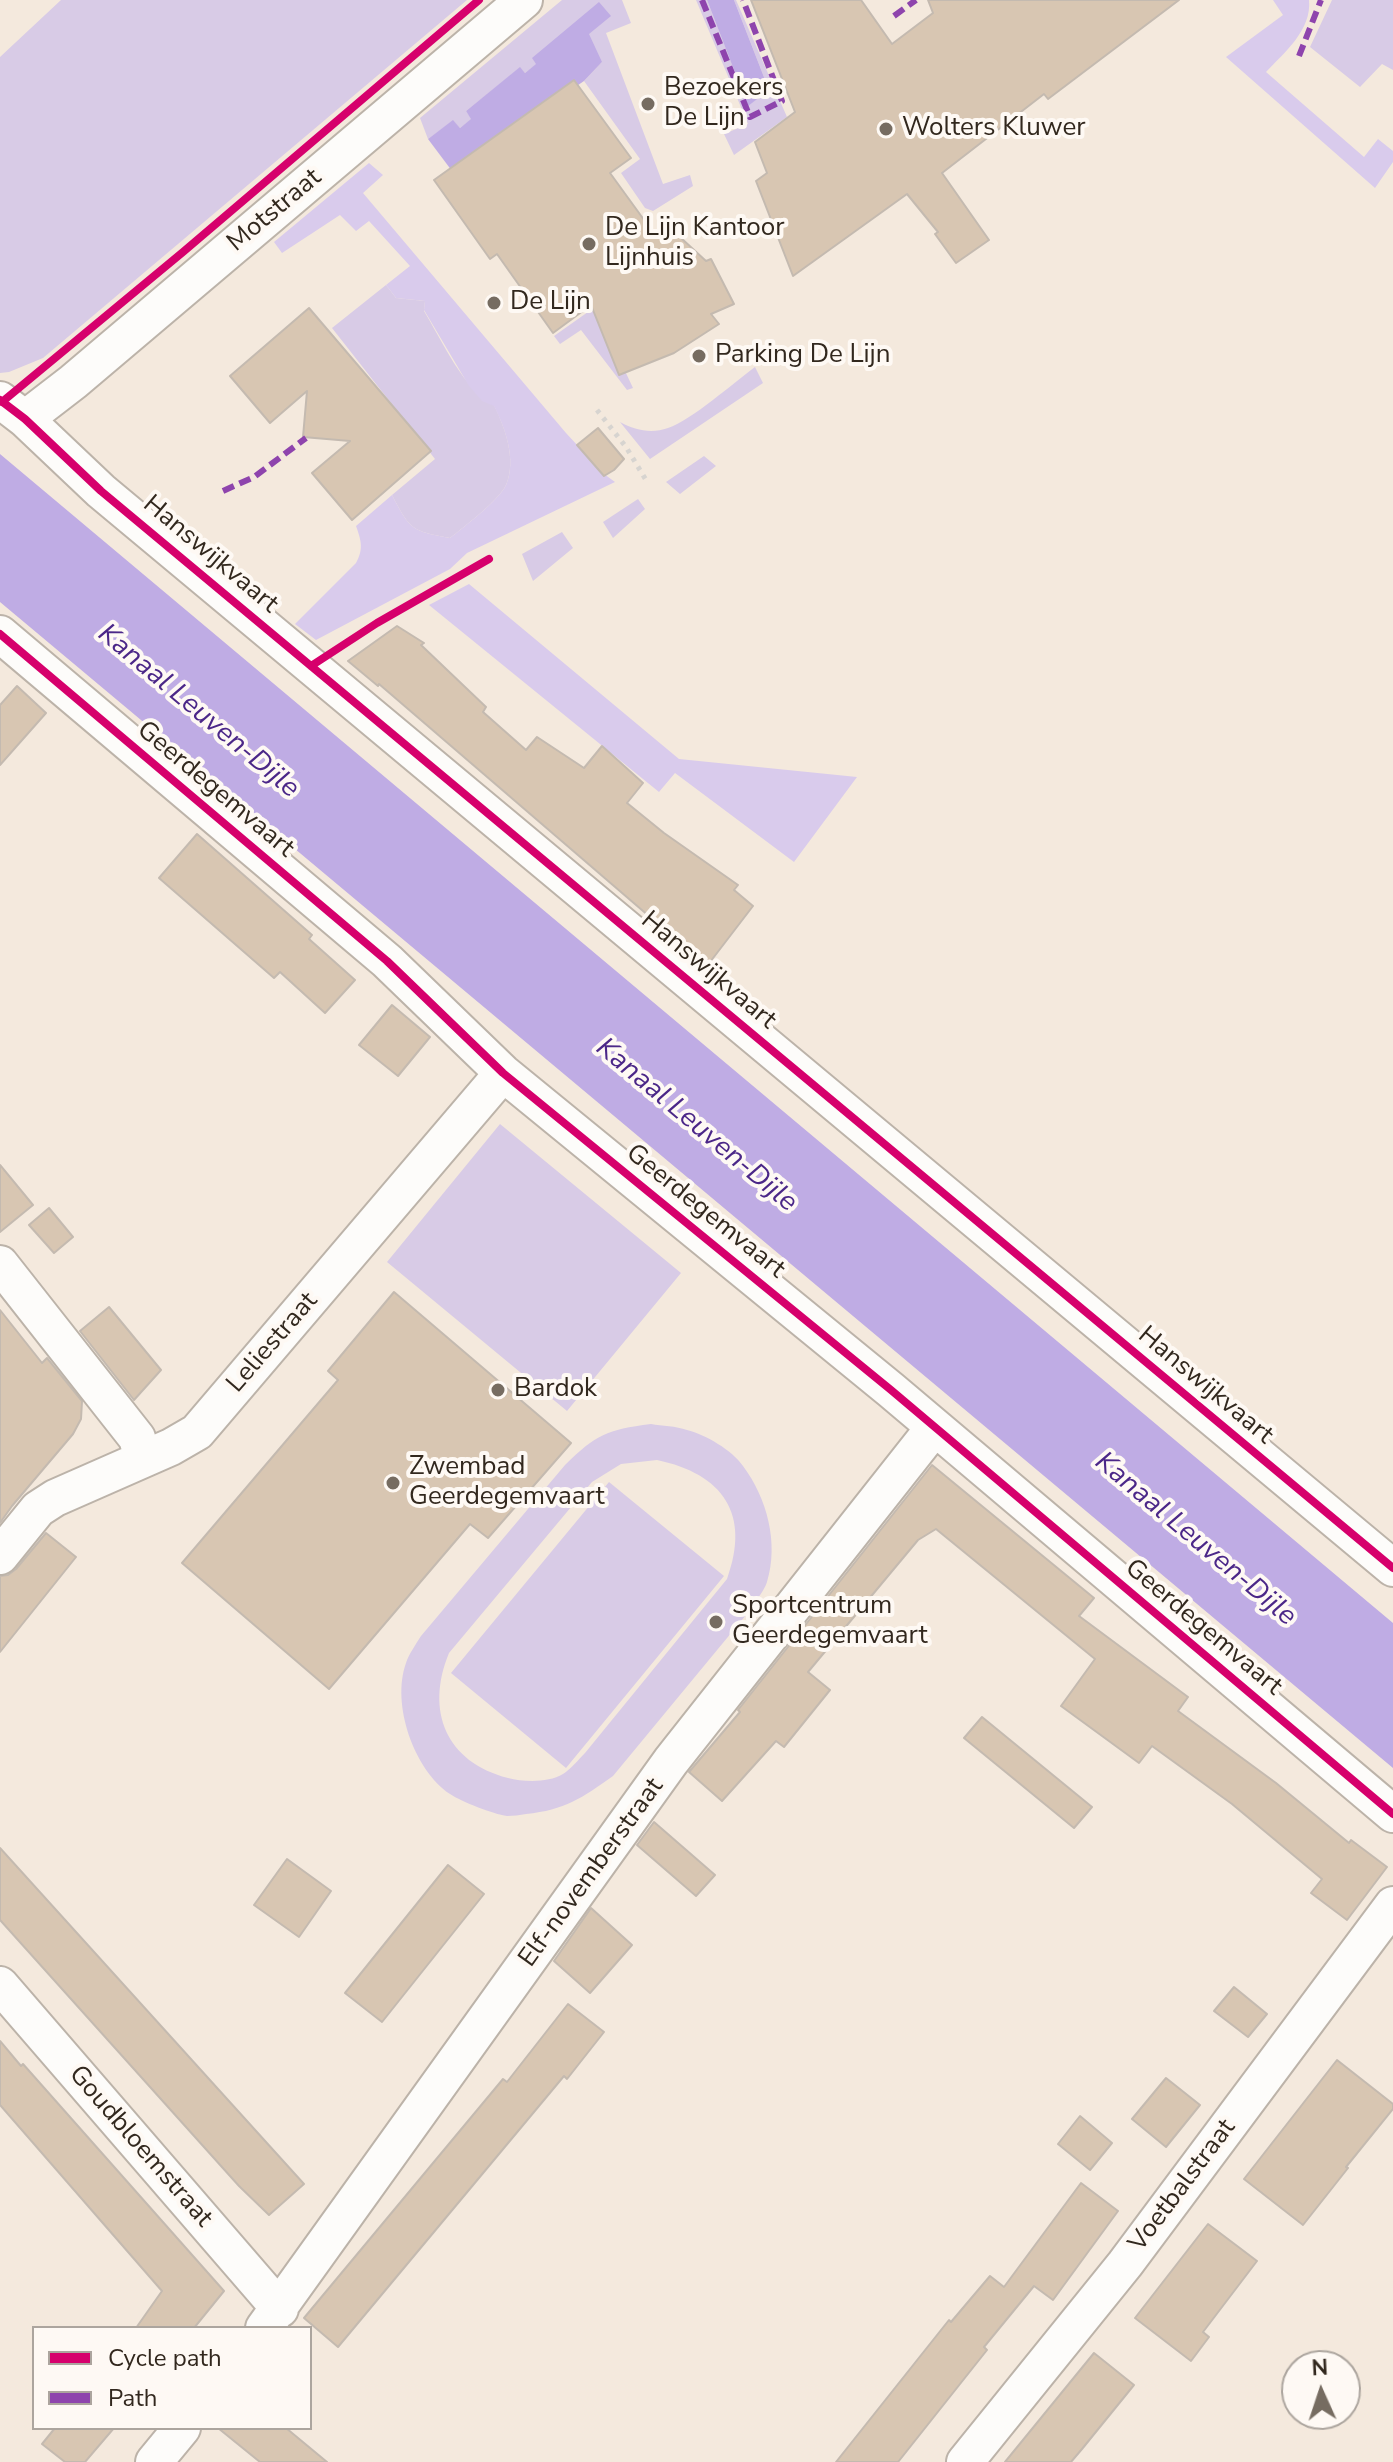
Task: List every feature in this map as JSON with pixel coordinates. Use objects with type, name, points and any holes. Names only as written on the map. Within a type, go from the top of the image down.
[{"type":"street","name":"Motstraat","points":[[12,410],[73,382],[524,0]]},
{"type":"street","name":"Hanswijkvaart","points":[[12,410],[101,491],[1393,1568]]},
{"type":"street","name":"Geerdegemvaart","points":[[0,634],[387,961],[503,1073],[879,1380],[1393,1814]]},
{"type":"street","name":"Leliestraat","points":[[0,1556],[38,1509],[55,1498],[171,1447],[197,1432],[503,1073]]},
{"type":"street","points":[[0,1264],[137,1438],[143,1459]]},
{"type":"street","name":"Elf-novemberstraat","points":[[272,2318],[671,1761],[934,1428]]},
{"type":"street","name":"Voetbalstraat","points":[[965,2462],[1125,2264],[1393,1905]]},
{"type":"street","name":"Goudbloemstraat","points":[[0,1985],[272,2318]]},
{"type":"path","points":[[597,410],[626,447],[646,480]]},
{"type":"shaded area","points":[[61,0],[467,0],[43,358],[0,373],[0,57]]},
{"type":"shaded area","points":[[562,0],[622,0],[631,23],[606,33],[663,184],[690,175],[693,186],[653,211],[645,208],[621,173],[640,159],[584,81],[602,62],[533,59],[537,64],[525,73],[520,68],[466,111],[472,119],[460,128],[453,121],[428,139],[420,118]]},
{"type":"shaded area","points":[[696,0],[707,0],[748,105],[769,90],[736,0],[787,117],[734,155],[724,134],[748,124]]},
{"type":"shaded area","points":[[1273,0],[1309,0],[1309,11],[1295,40],[1266,72],[1364,157],[1378,139],[1393,151],[1393,162],[1375,188],[1226,57],[1283,15]]},
{"type":"shaded area","points":[[1332,0],[1393,0],[1393,70],[1382,64],[1360,87],[1310,47]]},
{"type":"shaded area","points":[[369,163],[383,175],[363,193],[566,433],[615,482],[467,553],[450,569],[316,640],[295,624],[356,563],[361,544],[356,526],[392,495],[403,516],[414,527],[450,538],[496,498],[509,475],[510,455],[506,434],[494,406],[482,401],[469,386],[424,310],[425,301],[396,298],[386,285],[410,266],[369,221],[356,231],[340,215],[282,253],[274,242]]},
{"type":"shaded area","points":[[386,285],[396,298],[425,301],[424,311],[454,364],[474,389],[494,405],[508,444],[510,465],[506,485],[489,505],[450,538],[420,531],[408,522],[398,507],[392,495],[435,459],[332,328]]},
{"type":"shaded area","points":[[595,307],[633,388],[627,390],[581,330],[560,344],[554,336]]},
{"type":"shaded area","points":[[755,367],[763,383],[650,459],[620,422],[655,431],[678,424]]},
{"type":"shaded area","points":[[704,456],[716,466],[680,494],[666,482]]},
{"type":"shaded area","points":[[638,499],[645,509],[613,538],[603,522]]},
{"type":"shaded area","points":[[562,532],[573,548],[533,581],[522,554]]},
{"type":"shaded area","points":[[469,584],[679,759],[857,777],[794,862],[675,773],[659,792],[429,605]]},
{"type":"shaded area","points":[[500,1124],[681,1273],[567,1411],[387,1262]]},
{"type":"shaded area","name":"Sportcentrum Geerdegemvaart","points":[[651,1424],[694,1432],[718,1444],[738,1460],[759,1492],[768,1521],[772,1552],[766,1585],[751,1609],[613,1776],[592,1791],[552,1809],[507,1816],[462,1801],[437,1783],[416,1753],[409,1735],[401,1697],[402,1679],[409,1656],[421,1636],[565,1465],[603,1435]],"holes":[[[657,1460],[680,1466],[714,1487],[726,1500],[733,1516],[734,1556],[727,1579],[585,1753],[566,1772],[550,1779],[521,1780],[487,1770],[469,1760],[446,1731],[441,1714],[439,1695],[449,1653],[592,1482],[621,1464]]]},
{"type":"shaded area","points":[[609,1482],[724,1576],[566,1768],[451,1673]]},
{"type":"water","points":[[707,0],[734,0],[769,90],[748,106]]},
{"type":"water","points":[[599,2],[611,16],[589,34],[602,62],[584,81],[452,171],[428,139],[453,120],[460,128],[471,119],[466,111],[520,67],[525,73],[536,64],[532,58]]},
{"type":"water","name":"Kanaal Leuven-Dijle","points":[[0,454],[1393,1623],[1393,1768],[0,602]]},
{"type":"building","name":"Wolters Kluwer","points":[[751,0],[861,0],[892,44],[933,13],[928,0],[1179,0],[1048,99],[1044,94],[942,173],[989,240],[956,263],[935,234],[938,232],[907,194],[793,276],[756,181],[767,173],[755,142],[795,112]]},
{"type":"building","name":"De Lijn Kantoor Lijnhuis","points":[[574,80],[631,158],[610,173],[655,235],[668,226],[706,261],[711,259],[734,304],[711,314],[719,324],[674,353],[619,375],[591,305],[553,333],[497,254],[490,259],[434,180]]},
{"type":"building","points":[[309,308],[431,451],[352,520],[312,473],[350,441],[303,437],[307,391],[270,423],[230,376]]},
{"type":"building","points":[[598,428],[624,459],[604,476],[577,445]]},
{"type":"building","points":[[397,626],[424,643],[421,645],[486,707],[483,712],[526,750],[537,737],[584,768],[602,746],[643,783],[627,803],[738,885],[734,890],[753,906],[707,966],[379,684],[348,661]]},
{"type":"building","points":[[17,686],[46,713],[0,765],[0,705]]},
{"type":"building","points":[[197,834],[312,935],[309,939],[355,980],[325,1013],[280,972],[274,978],[159,878]]},
{"type":"building","points":[[392,1005],[430,1037],[398,1076],[359,1045]]},
{"type":"building","points":[[0,1165],[33,1205],[0,1232]]},
{"type":"building","points":[[49,1208],[73,1237],[54,1253],[29,1225]]},
{"type":"building","name":"Zwembad Geerdegemvaart","points":[[394,1292],[571,1443],[488,1538],[470,1524],[329,1689],[182,1563],[338,1380],[328,1371]]},
{"type":"building","points":[[109,1307],[161,1370],[134,1400],[80,1331]]},
{"type":"building","points":[[0,1310],[42,1363],[47,1358],[82,1401],[81,1419],[73,1434],[0,1523]]},
{"type":"building","points":[[932,1465],[1094,1598],[1079,1616],[1188,1697],[1178,1711],[1276,1783],[1349,1843],[1351,1840],[1387,1867],[1347,1920],[1311,1893],[1322,1879],[1232,1804],[1152,1746],[1139,1763],[1061,1706],[1095,1659],[936,1529],[918,1540],[808,1672],[830,1690],[784,1747],[776,1741],[722,1801],[689,1772],[740,1712],[738,1710]]},
{"type":"building","points":[[46,1533],[76,1557],[0,1652],[0,1576],[16,1569]]},
{"type":"building","points":[[982,1717],[1092,1807],[1074,1828],[964,1738]]},
{"type":"building","points":[[654,1822],[715,1875],[696,1896],[637,1845]]},
{"type":"building","points":[[0,1848],[304,2184],[269,2215],[239,2186],[0,1920]]},
{"type":"building","points":[[287,1859],[331,1891],[299,1937],[254,1905]]},
{"type":"building","points":[[448,1865],[484,1894],[382,2022],[345,1993]]},
{"type":"building","points":[[591,1908],[632,1945],[590,1993],[554,1961]]},
{"type":"building","points":[[1234,1987],[1267,2014],[1248,2037],[1214,2011]]},
{"type":"building","points":[[568,2004],[604,2032],[338,2347],[304,2318],[503,2079],[507,2082]]},
{"type":"building","points":[[0,2041],[224,2291],[196,2326],[137,2326],[162,2291],[0,2105]]},
{"type":"building","points":[[1337,2060],[1393,2104],[1393,2109],[1303,2225],[1244,2179]]},
{"type":"building","points":[[1166,2078],[1200,2105],[1166,2147],[1132,2119]]},
{"type":"building","points":[[1080,2116],[1112,2143],[1090,2170],[1058,2144]]},
{"type":"building","points":[[1081,2183],[1118,2211],[1053,2300],[1034,2286],[898,2462],[836,2462],[949,2320],[951,2322],[990,2276],[1004,2287]]},
{"type":"building","points":[[1208,2224],[1257,2261],[1203,2332],[1209,2337],[1191,2361],[1135,2318]]},
{"type":"building","points":[[1094,2353],[1134,2385],[1082,2449],[1071,2462],[1005,2462]]},
{"type":"building","points":[[53,2430],[112,2430],[85,2462],[65,2462],[42,2444]]},
{"type":"building","points":[[220,2430],[288,2430],[327,2462],[260,2462]]},
{"type":"marked path","points":[[702,0],[750,117],[782,101],[743,0]]},
{"type":"marked path","points":[[894,16],[916,0]]},
{"type":"marked path","points":[[1299,56],[1321,0]]},
{"type":"marked path","points":[[223,491],[254,477],[306,438]]},
{"type":"cycle path","points":[[2,402],[479,0]]},
{"type":"cycle path","points":[[0,400],[25,419],[101,491],[1393,1568]]},
{"type":"cycle path","points":[[311,666],[377,623],[489,559]]},
{"type":"cycle path","points":[[0,634],[387,961],[503,1073],[891,1390],[1393,1814]]},
{"type":"place","name":"Bezoekers De Lijn","points":[[648,104]]},
{"type":"place","name":"Wolters Kluwer","points":[[886,129]]},
{"type":"place","name":"De Lijn Kantoor Lijnhuis","points":[[589,244]]},
{"type":"place","name":"De Lijn","points":[[494,303]]},
{"type":"place","name":"Parking De Lijn","points":[[699,356]]},
{"type":"place","name":"Bardok","points":[[498,1390]]},
{"type":"place","name":"Zwembad Geerdegemvaart","points":[[393,1483]]},
{"type":"place","name":"Sportcentrum Geerdegemvaart","points":[[716,1622]]}]
